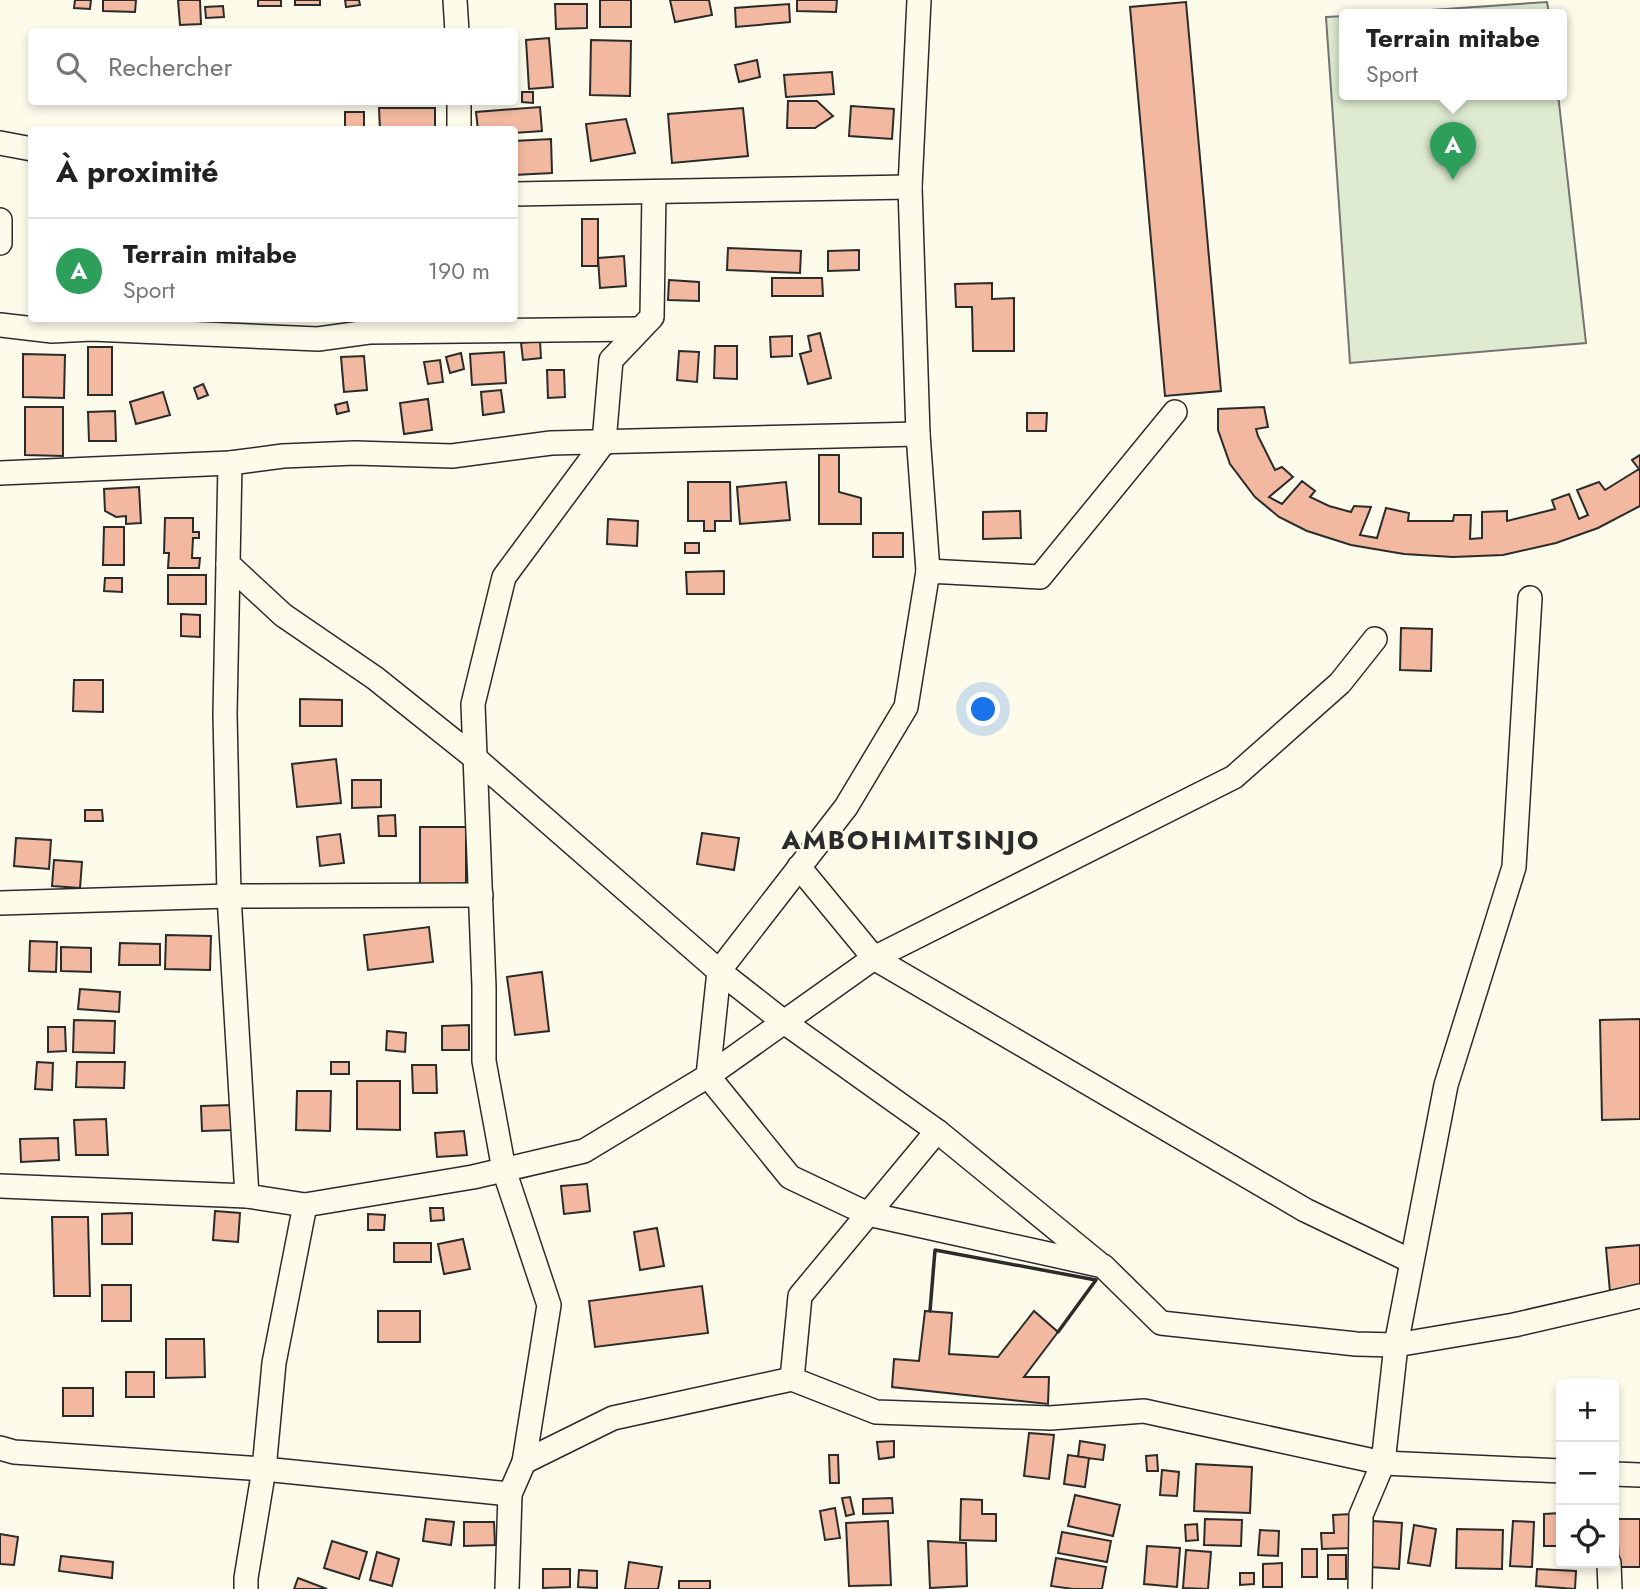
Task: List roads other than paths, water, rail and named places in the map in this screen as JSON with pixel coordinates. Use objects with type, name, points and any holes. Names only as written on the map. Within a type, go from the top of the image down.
[{"type":"street","points":[[455,0],[457,28]]},
{"type":"street","points":[[919,0],[910,187],[918,434],[928,571],[906,707],[846,807],[719,971],[708,1076],[790,1177],[868,1214],[1102,1266]]},
{"type":"street","points":[[458,126],[459,105]]},
{"type":"street","points":[[0,143],[28,148]]},
{"type":"street","points":[[518,194],[910,187]]},
{"type":"street","points":[[507,1589],[510,1494],[524,1462],[548,1305],[504,1170],[484,1061],[481,895],[473,704],[505,577],[604,442],[611,360],[652,317],[654,192]]},
{"type":"street","points":[[0,220],[0,243]]},
{"type":"street","points":[[0,326],[52,331],[92,329],[318,339],[369,332],[640,329]]},
{"type":"street","points":[[928,571],[1040,577],[1175,412]]},
{"type":"street","points":[[0,473],[230,463],[282,456],[355,453],[452,456],[551,443],[918,434]]},
{"type":"street","points":[[230,463],[225,713],[229,896],[247,1196]]},
{"type":"street","points":[[228,564],[282,615],[375,678],[475,758],[719,971],[784,1022],[937,1131],[1102,1266],[1161,1323],[1356,1344],[1396,1345],[1514,1325],[1640,1296]]},
{"type":"street","points":[[1360,1589],[1361,1515],[1383,1463],[1396,1345],[1446,1085],[1514,867],[1530,598]]},
{"type":"street","points":[[0,1186],[247,1196],[304,1205],[473,1177],[584,1151],[708,1076],[874,958],[1234,777],[1340,683],[1376,639]]},
{"type":"street","points":[[799,867],[874,958],[1305,1210],[1411,1261]]},
{"type":"street","points":[[0,903],[229,896],[481,895]]},
{"type":"street","points":[[792,1379],[800,1296],[937,1131]]},
{"type":"street","points":[[246,1589],[264,1469],[274,1363],[304,1205]]},
{"type":"street","points":[[524,1462],[613,1418],[792,1379],[876,1412],[1050,1418],[1144,1410],[1383,1463],[1556,1471]]},
{"type":"street","points":[[0,1448],[14,1452],[88,1459],[264,1469],[510,1494]]},
{"type":"street","points":[[1619,1474],[1640,1475]]},
{"type":"street","points":[[1609,1568],[1610,1589]]},
{"type":"place","name":"Terrain mitabe","points":[[1453,180]]},
{"type":"district","name":"AMBOHIMITSINJO","points":[[911,840]]}]
